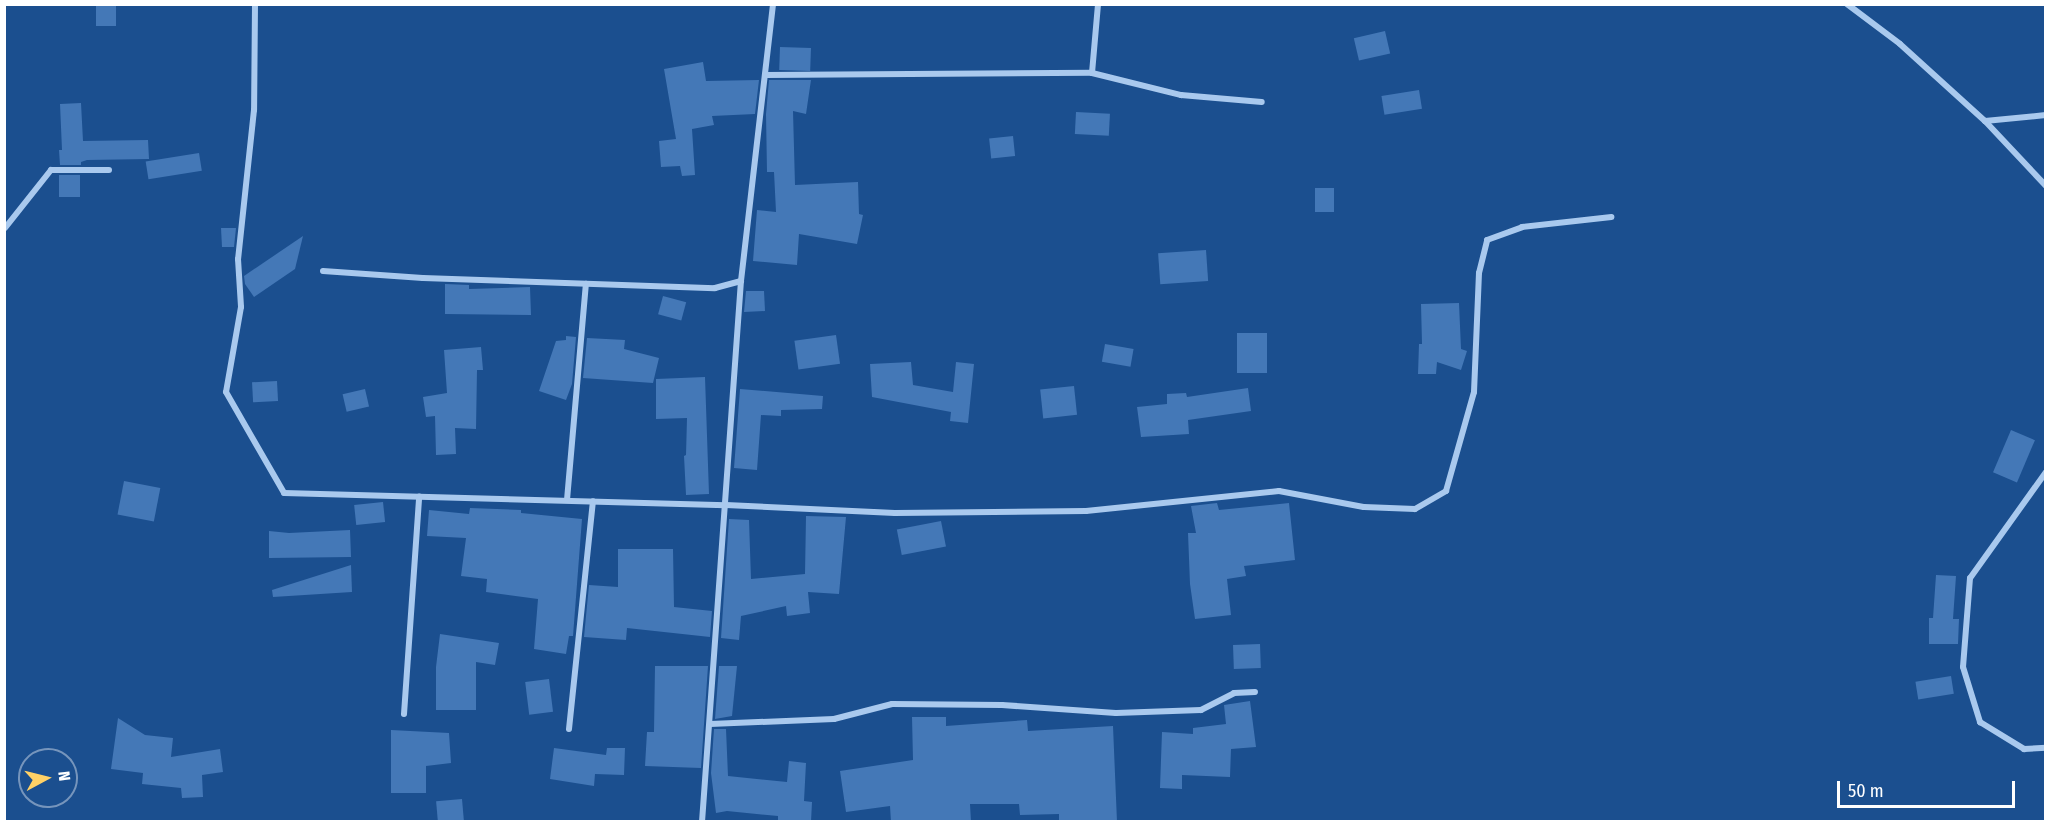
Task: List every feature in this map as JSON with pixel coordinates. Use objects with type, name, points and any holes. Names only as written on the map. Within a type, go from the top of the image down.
[{"type":"street","points":[[255,4],[254,110],[238,259],[241,308],[226,392],[284,493],[726,505],[895,513],[1086,512],[1279,491],[1364,507],[1415,508],[1446,491],[1474,392],[1479,273],[1488,240],[1522,227],[1611,217]]},
{"type":"street","points":[[702,822],[741,281],[773,4]]},
{"type":"street","points":[[1092,73],[1098,4]]},
{"type":"street","points":[[1847,4],[1900,44],[1985,121],[2046,186]]},
{"type":"street","points":[[765,75],[1092,73],[1181,95],[1262,102]]},
{"type":"street","points":[[1985,121],[2046,115]]},
{"type":"street","points":[[5,228],[51,170],[109,170]]},
{"type":"street","points":[[323,271],[423,278],[715,288],[741,281]]},
{"type":"street","points":[[567,501],[586,284]]},
{"type":"street","points":[[2046,472],[1970,578],[1964,667],[1980,722],[2024,749],[2046,748]]},
{"type":"street","points":[[404,714],[419,497]]},
{"type":"street","points":[[569,729],[593,501]]},
{"type":"street","points":[[710,724],[834,719],[892,704],[1002,705],[1116,713],[1201,710],[1234,693],[1255,692]]},
{"type":"building","points":[[96,4],[116,4],[116,26],[96,26]]},
{"type":"building","points":[[1385,31],[1390,53],[1359,61],[1354,38]]},
{"type":"building","points":[[780,47],[811,48],[810,71],[779,70]]},
{"type":"building","points":[[703,62],[706,81],[759,80],[755,114],[712,116],[714,125],[692,129],[695,175],[682,176],[680,166],[661,167],[659,141],[676,139],[664,69]]},
{"type":"building","points":[[769,80],[811,80],[806,114],[793,111],[795,185],[858,182],[859,214],[863,215],[857,244],[799,234],[797,265],[753,261],[757,210],[776,212],[774,172],[767,172],[766,114]]},
{"type":"building","points":[[1419,90],[1422,109],[1384,115],[1381,96]]},
{"type":"building","points":[[81,103],[83,141],[148,140],[149,159],[87,160],[81,162],[81,165],[60,165],[59,150],[62,150],[60,104]]},
{"type":"building","points":[[1076,112],[1110,114],[1109,136],[1075,134]]},
{"type":"building","points":[[1013,136],[1015,156],[991,158],[989,139]]},
{"type":"building","points":[[199,153],[202,171],[148,179],[146,161]]},
{"type":"building","points":[[59,175],[80,175],[80,197],[59,197]]},
{"type":"building","points":[[1315,188],[1334,188],[1334,212],[1315,212]]},
{"type":"building","points":[[221,228],[236,228],[234,247],[222,247]]},
{"type":"building","points":[[303,236],[295,269],[254,297],[245,284],[244,276]]},
{"type":"building","points":[[1206,250],[1208,281],[1160,284],[1158,253]]},
{"type":"building","points":[[445,284],[469,285],[469,289],[530,287],[531,315],[445,314]]},
{"type":"building","points":[[746,291],[764,291],[765,311],[744,312]]},
{"type":"building","points":[[663,296],[686,302],[681,321],[658,314]]},
{"type":"building","points":[[1459,303],[1461,349],[1467,351],[1461,370],[1437,362],[1436,374],[1418,374],[1419,344],[1422,344],[1421,304]]},
{"type":"building","points":[[1237,333],[1267,333],[1267,373],[1237,373]]},
{"type":"building","points":[[836,335],[840,364],[798,370],[794,341]]},
{"type":"building","points":[[566,336],[576,337],[572,384],[566,400],[539,391],[556,341],[566,340]]},
{"type":"building","points":[[587,338],[625,340],[624,349],[659,358],[653,383],[583,378]]},
{"type":"building","points":[[1105,344],[1134,349],[1130,367],[1102,362]]},
{"type":"building","points":[[481,347],[483,370],[477,370],[476,429],[455,428],[456,454],[436,455],[435,416],[426,417],[423,397],[447,393],[444,350]]},
{"type":"building","points":[[911,362],[913,385],[953,392],[956,362],[974,364],[968,423],[950,421],[951,412],[872,397],[870,364]]},
{"type":"building","points":[[705,377],[709,494],[686,495],[684,456],[686,455],[687,418],[656,419],[656,379]]},
{"type":"building","points":[[277,381],[278,401],[253,402],[252,382]]},
{"type":"building","points":[[1074,386],[1077,415],[1043,418],[1040,390]]},
{"type":"building","points":[[1248,388],[1251,411],[1188,420],[1189,434],[1141,437],[1137,407],[1167,404],[1167,394],[1186,393],[1187,397]]},
{"type":"building","points":[[365,389],[369,407],[347,412],[343,394]]},
{"type":"building","points":[[740,389],[823,396],[822,409],[781,410],[781,416],[761,415],[757,470],[734,468]]},
{"type":"building","points":[[2011,430],[2035,440],[2017,483],[1993,472]]},
{"type":"building","points":[[124,481],[160,488],[154,521],[118,514]]},
{"type":"building","points":[[383,502],[385,522],[356,525],[354,505]]},
{"type":"building","points":[[1217,503],[1219,510],[1289,503],[1295,560],[1244,566],[1246,576],[1227,579],[1231,615],[1195,619],[1190,584],[1188,533],[1196,533],[1191,506]]},
{"type":"building","points":[[470,508],[521,510],[521,513],[582,519],[573,636],[569,636],[566,654],[534,649],[538,599],[486,592],[487,579],[461,576],[466,538],[427,536],[429,510],[469,514]]},
{"type":"building","points":[[806,516],[846,517],[839,594],[808,592],[810,613],[787,616],[786,606],[741,616],[739,640],[721,638],[729,519],[749,520],[751,579],[805,574]]},
{"type":"building","points":[[941,521],[946,547],[902,555],[897,530]]},
{"type":"building","points":[[350,530],[351,557],[269,558],[269,531],[289,533]]},
{"type":"building","points":[[618,549],[673,549],[674,607],[712,611],[710,637],[627,628],[626,640],[584,637],[589,585],[618,587]]},
{"type":"building","points":[[351,565],[352,592],[273,597],[272,590]]},
{"type":"building","points":[[1936,575],[1956,576],[1953,619],[1959,619],[1958,644],[1929,644],[1929,618],[1933,618]]},
{"type":"building","points":[[440,634],[499,643],[495,665],[476,662],[476,710],[436,710],[436,667]]},
{"type":"building","points":[[1260,644],[1261,668],[1234,669],[1233,645]]},
{"type":"building","points":[[655,666],[708,666],[701,768],[645,766],[647,732],[654,732]]},
{"type":"building","points":[[719,666],[737,666],[732,716],[715,719]]},
{"type":"building","points":[[1951,676],[1954,694],[1918,699],[1915,682]]},
{"type":"building","points":[[549,679],[553,712],[529,715],[525,682]]},
{"type":"building","points":[[1250,701],[1256,747],[1231,749],[1230,777],[1182,775],[1182,789],[1160,788],[1162,732],[1193,734],[1193,728],[1226,724],[1224,705]]},
{"type":"building","points":[[912,717],[946,717],[946,726],[1027,720],[1028,731],[1113,726],[1117,822],[1059,822],[1059,814],[1020,815],[1019,804],[970,804],[971,822],[891,822],[890,806],[846,812],[840,771],[913,760]]},
{"type":"building","points":[[118,718],[145,735],[173,738],[171,757],[220,749],[223,772],[202,775],[203,797],[182,798],[181,788],[142,784],[143,773],[111,769]]},
{"type":"building","points":[[714,729],[726,729],[728,776],[787,782],[789,761],[806,763],[804,801],[812,802],[811,822],[778,822],[778,816],[727,811],[716,813],[711,773]]},
{"type":"building","points":[[391,730],[449,733],[451,763],[426,766],[426,793],[391,793]]},
{"type":"building","points":[[554,748],[606,755],[607,748],[625,748],[624,775],[595,774],[594,786],[550,779]]},
{"type":"building","points":[[462,799],[464,822],[438,822],[436,801]]}]
